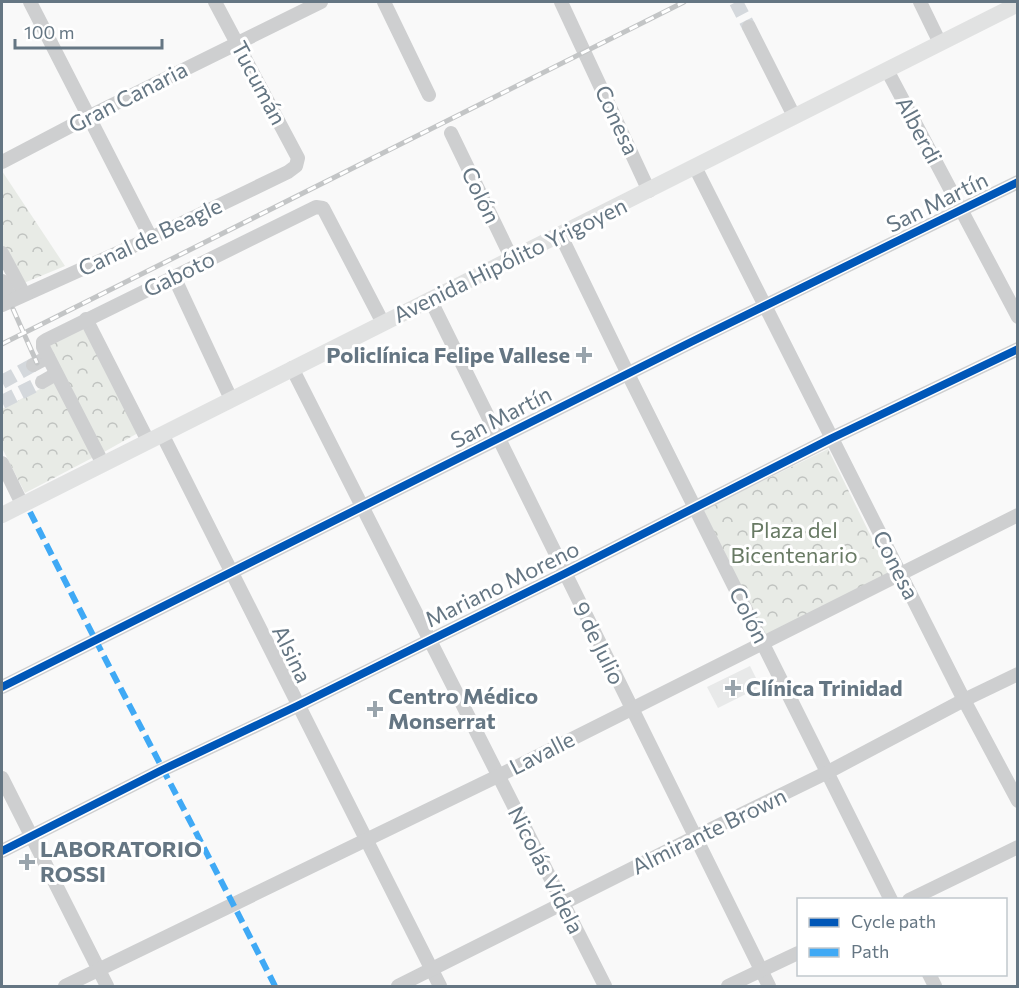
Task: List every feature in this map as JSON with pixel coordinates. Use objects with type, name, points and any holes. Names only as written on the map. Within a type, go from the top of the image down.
[{"type":"main road","name":"Avenida Hipólito Yrigoyen","points":[[2,515],[1017,4]]},
{"type":"street","points":[[30,2],[151,238]]},
{"type":"street","name":"Tucumán","points":[[216,2],[298,158],[296,166]]},
{"type":"street","name":"Gran Canaria","points":[[2,162],[321,2]]},
{"type":"street","points":[[384,2],[429,95]]},
{"type":"street","name":"Conesa","points":[[561,2],[649,190]]},
{"type":"street","points":[[920,2],[940,43]]},
{"type":"street","points":[[749,27],[794,116]]},
{"type":"street","name":"Alberdi","points":[[887,70],[1017,317]]},
{"type":"street","name":"Colón","points":[[451,133],[511,258]]},
{"type":"street","name":"Canal de Beagle","points":[[13,299],[151,238],[288,172],[296,166]]},
{"type":"street","name":"Conesa","points":[[695,167],[1017,801]]},
{"type":"street","name":"San Martín","points":[[2,687],[765,305],[962,211],[1017,182]]},
{"type":"street","name":"Gaboto","points":[[48,357],[43,342],[316,207],[323,208],[383,323]]},
{"type":"street","name":"Colón","points":[[560,234],[890,898]]},
{"type":"street","points":[[2,253],[13,299]]},
{"type":"street","points":[[174,277],[231,399]]},
{"type":"street","points":[[2,281],[13,299]]},
{"type":"street","name":"9 de Julio","points":[[430,299],[769,987]]},
{"type":"street","name":"Alsina","points":[[86,319],[232,573],[440,987]]},
{"type":"street","name":"Mariano Moreno","points":[[2,851],[162,770],[564,574],[832,438],[1017,349]]},
{"type":"street","points":[[33,365],[48,357],[103,464]]},
{"type":"street","name":"Nicolás Videla","points":[[292,368],[604,987]]},
{"type":"street","points":[[42,382],[56,374]]},
{"type":"street","points":[[2,463],[22,504]]},
{"type":"street","name":"Lavalle","points":[[64,987],[498,776],[1017,515]]},
{"type":"street","name":"Almirante Brown","points":[[398,987],[828,772],[1017,674]]},
{"type":"street","points":[[2,778],[107,987]]},
{"type":"street","points":[[913,898],[1017,848]]},
{"type":"street","points":[[728,987],[797,953]]},
{"type":"shaded area","name":"Clínica Trinidad","points":[[750,666],[759,684],[758,688],[718,708],[707,687]]},
{"type":"green space","points":[[2,171],[65,266],[19,285],[2,257]]},
{"type":"green space","points":[[81,324],[138,433],[104,452],[46,344]]},
{"type":"green space","points":[[55,381],[94,457],[25,493],[2,448],[2,409]]},
{"type":"green space","name":"Plaza del Bicentenario","points":[[828,449],[889,573],[762,637],[699,512]]},
{"type":"tunnel","points":[[736,2],[749,27]]},
{"type":"tunnel","points":[[2,382],[33,365]]},
{"type":"tunnel","points":[[2,402],[42,382]]},
{"type":"railway","points":[[2,344],[684,2]]},
{"type":"railway","points":[[13,309],[37,363]]},
{"type":"marked path","points":[[30,512],[275,986]]},
{"type":"cycle path","points":[[2,687],[691,342],[1018,182]]},
{"type":"cycle path","points":[[2,851],[162,770],[564,574],[832,438],[1018,349]]},
{"type":"place","name":"Policlínica Felipe Vallese","points":[[584,355]]},
{"type":"place","name":"Clínica Trinidad","points":[[733,688]]},
{"type":"place","name":"Centro Médico Monserrat","points":[[375,709]]},
{"type":"place","name":"LABORATORIO ROSSI","points":[[27,862]]}]
